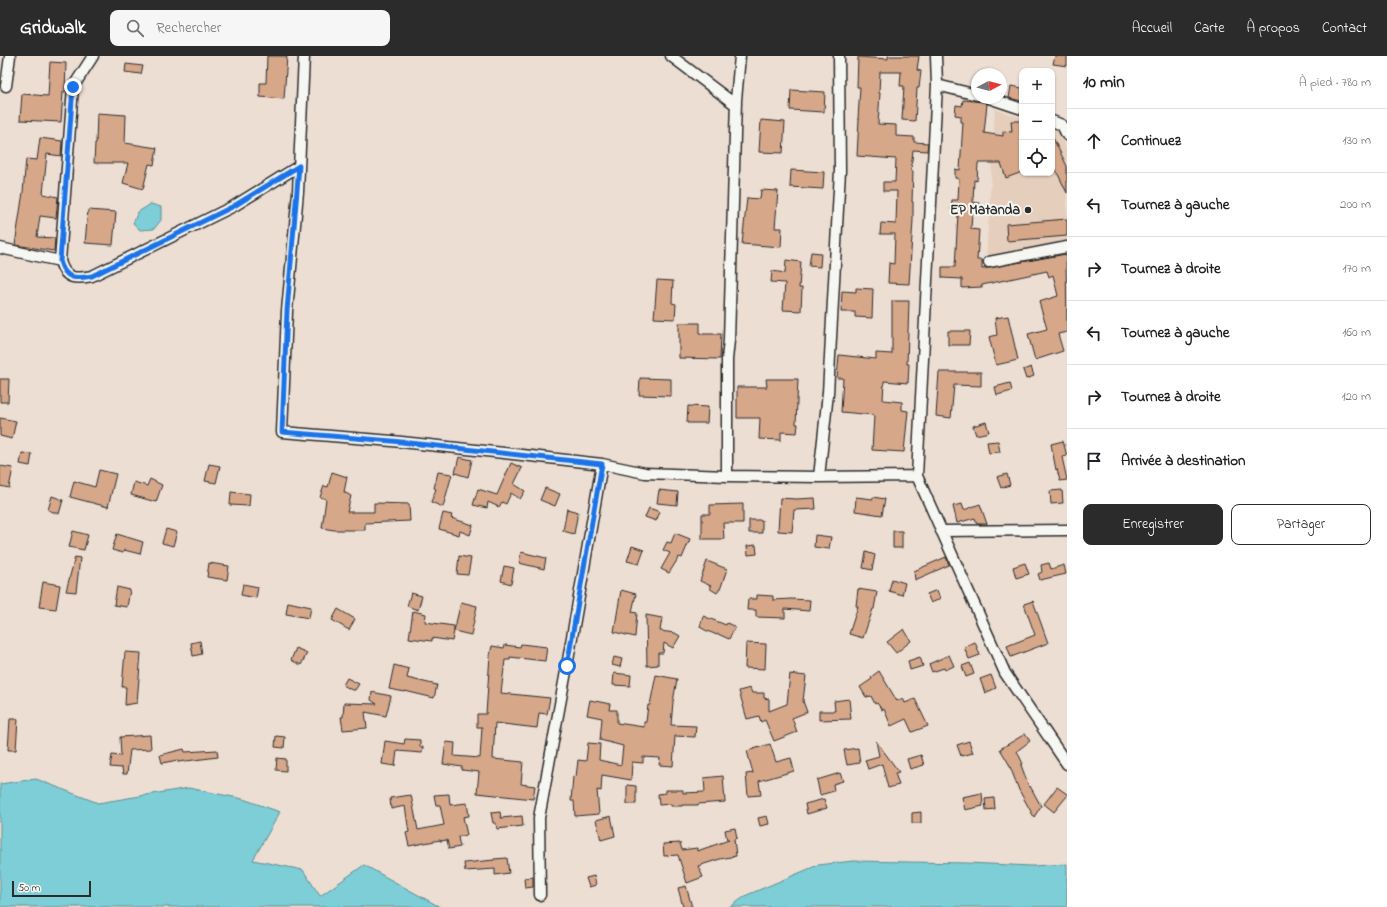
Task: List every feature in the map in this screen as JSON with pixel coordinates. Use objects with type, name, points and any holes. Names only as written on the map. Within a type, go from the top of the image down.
[{"type":"street","points":[[6,86],[10,56]]},
{"type":"street","points":[[93,56],[73,87],[60,261],[62,270],[69,276],[77,278],[92,276],[234,206],[299,166]]},
{"type":"street","points":[[304,56],[299,166],[287,311],[282,432],[399,442],[602,464],[645,473],[727,476],[917,476]]},
{"type":"street","points":[[671,56],[736,105]]},
{"type":"street","points":[[727,476],[727,360],[729,340],[736,100],[740,56]]},
{"type":"street","points":[[819,477],[828,393],[840,171],[839,56]]},
{"type":"street","points":[[936,56],[937,85],[917,476],[1005,673],[1067,764]]},
{"type":"street","points":[[937,85],[971,94]]},
{"type":"street","points":[[1007,104],[1019,108]]},
{"type":"street","points":[[1055,122],[1062,124],[1067,135]]},
{"type":"street","points":[[989,262],[1067,247]]},
{"type":"street","points":[[0,248],[60,261]]},
{"type":"street","points":[[540,895],[539,818],[569,658],[602,464]]},
{"type":"street","points":[[941,531],[1067,530]]},
{"type":"shaded area","name":"EP Matanda","points":[[995,109],[1019,117],[1019,176],[1055,176],[1055,130],[1059,132],[1067,150],[1067,247],[986,260]]},
{"type":"water","points":[[151,204],[161,207],[161,220],[154,229],[140,230],[133,223],[138,212]]},
{"type":"water","points":[[36,779],[98,803],[189,788],[243,799],[280,812],[253,860],[303,870],[320,896],[364,865],[440,907],[0,907],[0,784]]},
{"type":"water","points":[[853,861],[1032,866],[1067,864],[1067,907],[730,907],[747,895],[818,865]]},
{"type":"building","points":[[267,56],[287,56],[284,99],[260,97],[260,83],[266,83]]},
{"type":"building","points":[[888,56],[919,56],[917,70],[921,71],[919,88],[917,88],[915,121],[902,120],[904,86],[900,86],[901,72],[880,72],[878,124],[896,125],[896,136],[914,137],[914,142],[928,143],[927,151],[913,150],[911,170],[913,171],[913,220],[909,284],[888,283],[889,263],[894,264],[895,234],[880,234],[881,223],[896,224],[897,191],[883,191],[883,182],[895,182],[896,159],[857,156],[860,87],[857,87],[858,57],[888,59]]},
{"type":"building","points":[[1055,56],[1067,56],[1067,66],[1053,64]]},
{"type":"building","points":[[50,62],[66,63],[65,92],[63,92],[61,122],[20,120],[22,94],[48,96]]},
{"type":"building","points":[[126,64],[143,66],[141,74],[125,72]]},
{"type":"building","points":[[1011,86],[1019,87],[1019,100],[1009,98]]},
{"type":"building","points":[[791,90],[825,92],[824,112],[790,110]]},
{"type":"building","points":[[963,100],[971,101],[971,104],[987,104],[984,133],[1003,136],[1003,131],[1012,132],[1011,121],[1019,121],[1019,173],[1006,178],[1001,163],[978,163],[977,181],[974,180],[973,202],[979,203],[978,213],[972,213],[971,229],[979,230],[977,260],[982,260],[982,269],[1066,254],[1067,332],[1058,334],[1063,351],[1035,360],[1028,334],[1047,329],[1039,302],[1058,296],[1053,275],[1049,277],[1047,271],[982,285],[982,287],[962,288],[962,279],[942,278],[942,267],[955,267],[958,214],[957,211],[951,210],[952,200],[958,200],[959,179],[955,178],[955,169],[960,170],[963,122],[961,122],[961,116],[955,115],[956,105],[962,106]]},
{"type":"building","points":[[97,113],[126,115],[125,143],[157,148],[154,165],[149,164],[143,189],[123,183],[128,163],[94,163]]},
{"type":"building","points":[[761,120],[785,122],[783,153],[759,152]]},
{"type":"building","points":[[40,138],[62,141],[61,156],[47,154],[43,194],[58,197],[56,218],[40,216],[37,237],[55,238],[54,251],[15,245],[23,192],[26,159],[37,160]]},
{"type":"building","points":[[1055,142],[1067,166],[1067,193],[1055,168]]},
{"type":"building","points":[[791,170],[824,172],[823,189],[790,187]]},
{"type":"building","points":[[761,190],[778,191],[775,228],[782,228],[781,247],[742,244],[747,198],[760,199]]},
{"type":"building","points":[[88,210],[116,212],[113,245],[85,243]]},
{"type":"building","points":[[1067,219],[1067,236],[1007,241],[1006,224]]},
{"type":"building","points":[[811,252],[821,253],[820,267],[809,266]]},
{"type":"building","points":[[786,260],[801,262],[799,288],[802,288],[801,311],[783,310],[785,283],[771,282],[772,271],[785,273]]},
{"type":"building","points":[[657,280],[673,281],[672,303],[676,304],[675,319],[654,318]]},
{"type":"building","points":[[856,288],[873,289],[872,318],[855,317],[855,312],[841,312],[842,291],[856,292]]},
{"type":"building","points":[[892,301],[909,301],[907,364],[909,364],[908,383],[884,381],[883,400],[902,402],[902,410],[908,411],[904,452],[872,450],[874,415],[841,412],[843,378],[837,378],[839,355],[876,359],[876,353],[892,354]]},
{"type":"building","points":[[1008,316],[1018,360],[996,365],[989,337],[997,335],[995,318]]},
{"type":"building","points":[[679,323],[700,323],[700,334],[721,334],[720,359],[679,358]]},
{"type":"building","points":[[948,331],[970,331],[969,345],[948,345]]},
{"type":"building","points":[[1031,367],[1034,376],[1026,379],[1023,370]]},
{"type":"building","points":[[939,372],[981,372],[981,386],[954,385],[951,418],[936,416]]},
{"type":"building","points":[[640,378],[671,379],[671,396],[639,395]]},
{"type":"building","points":[[0,379],[9,379],[8,402],[0,402]]},
{"type":"building","points":[[766,379],[798,379],[797,433],[781,432],[781,440],[759,439],[760,418],[737,418],[737,387],[767,387]]},
{"type":"building","points":[[1010,383],[1012,391],[997,395],[995,387]]},
{"type":"building","points":[[688,406],[708,407],[707,423],[687,423]]},
{"type":"building","points":[[0,418],[16,421],[12,439],[0,436]]},
{"type":"building","points":[[986,422],[989,432],[976,435],[973,426]]},
{"type":"building","points":[[998,441],[1000,452],[989,453],[987,442]]},
{"type":"building","points":[[1063,441],[1067,456],[1062,457],[1067,480],[1060,481],[1057,469],[1056,470],[1051,444]]},
{"type":"building","points":[[22,453],[32,454],[30,466],[20,464]]},
{"type":"building","points":[[459,457],[472,460],[468,477],[455,473]]},
{"type":"building","points":[[511,463],[522,468],[514,484],[525,491],[520,499],[511,493],[506,504],[502,502],[499,507],[488,502],[487,508],[473,505],[478,489],[497,495]]},
{"type":"building","points":[[209,464],[220,466],[216,483],[205,481]]},
{"type":"building","points":[[0,466],[13,468],[9,488],[0,486]]},
{"type":"building","points":[[99,470],[116,474],[108,507],[70,497],[74,481],[95,487]]},
{"type":"building","points":[[332,472],[347,477],[344,492],[351,496],[347,512],[374,512],[374,503],[409,504],[410,521],[365,523],[365,530],[334,530],[322,528],[326,499],[320,497],[324,486],[328,487]]},
{"type":"building","points":[[438,472],[452,474],[443,507],[431,502],[436,489],[434,488]]},
{"type":"building","points":[[1007,474],[1010,485],[1001,488],[997,477]]},
{"type":"building","points":[[150,479],[162,485],[156,502],[131,495],[134,482],[147,486]]},
{"type":"building","points":[[545,488],[560,494],[555,506],[540,500]]},
{"type":"building","points":[[659,490],[678,492],[677,505],[657,503]]},
{"type":"building","points":[[1062,490],[1063,503],[1051,504],[1050,491]]},
{"type":"building","points":[[231,492],[250,494],[249,506],[230,505]]},
{"type":"building","points":[[52,496],[63,500],[59,514],[48,510]]},
{"type":"building","points":[[856,497],[885,499],[882,515],[855,511]]},
{"type":"building","points":[[780,498],[815,498],[816,509],[794,510],[792,532],[778,531]]},
{"type":"building","points":[[743,504],[743,523],[723,523],[724,539],[702,539],[702,514],[710,514],[710,505]]},
{"type":"building","points":[[962,504],[964,510],[980,504],[987,524],[977,524],[975,518],[957,523],[953,506]]},
{"type":"building","points":[[649,508],[660,512],[656,521],[645,517]]},
{"type":"building","points":[[567,509],[578,512],[574,534],[563,531]]},
{"type":"building","points":[[443,513],[452,515],[451,518],[473,525],[470,535],[460,531],[459,535],[439,529]]},
{"type":"building","points":[[749,520],[762,520],[762,533],[749,533]]},
{"type":"building","points":[[166,529],[177,532],[173,546],[162,543]]},
{"type":"building","points":[[73,531],[88,535],[84,550],[69,547]]},
{"type":"building","points":[[893,531],[902,531],[902,548],[893,548]]},
{"type":"building","points":[[675,533],[690,539],[682,558],[679,557],[669,573],[661,569],[670,553],[663,550],[667,542],[671,543]]},
{"type":"building","points":[[117,534],[143,542],[140,554],[124,550],[123,553],[112,550]]},
{"type":"building","points":[[815,535],[831,537],[829,549],[814,547]]},
{"type":"building","points":[[756,545],[757,554],[748,555],[747,546]]},
{"type":"building","points":[[632,546],[644,550],[639,564],[627,561]]},
{"type":"building","points":[[521,552],[546,558],[544,569],[519,563]]},
{"type":"building","points":[[866,552],[875,555],[872,570],[863,568]]},
{"type":"building","points":[[459,556],[471,558],[468,575],[457,574]]},
{"type":"building","points":[[75,557],[80,558],[76,592],[66,591]]},
{"type":"building","points":[[946,557],[949,565],[915,580],[914,571]]},
{"type":"building","points":[[707,561],[727,569],[721,587],[717,593],[709,588],[711,586],[700,581]]},
{"type":"building","points":[[209,563],[229,566],[227,580],[207,577]]},
{"type":"building","points":[[1025,563],[1029,574],[1016,578],[1013,567]]},
{"type":"building","points":[[1049,563],[1051,569],[1064,565],[1066,574],[1040,580],[1038,574],[1042,572],[1041,565]]},
{"type":"building","points":[[504,566],[514,568],[511,584],[501,581]]},
{"type":"building","points":[[892,579],[905,583],[902,595],[889,591]]},
{"type":"building","points":[[43,582],[60,585],[56,609],[39,607]]},
{"type":"building","points":[[243,584],[258,587],[256,598],[241,595]]},
{"type":"building","points":[[117,587],[130,590],[127,607],[114,605]]},
{"type":"building","points":[[858,589],[877,592],[874,609],[863,638],[849,634],[858,606],[856,606]]},
{"type":"building","points":[[621,590],[636,594],[632,612],[637,613],[635,637],[614,632]]},
{"type":"building","points":[[937,590],[940,599],[931,603],[927,594]]},
{"type":"building","points":[[411,593],[422,596],[418,610],[407,606]]},
{"type":"building","points":[[757,595],[773,596],[773,600],[810,600],[809,611],[785,609],[785,618],[756,617],[756,610],[747,610],[748,599],[757,599]]},
{"type":"building","points":[[1033,601],[1048,643],[1011,657],[1007,646],[1035,635],[1024,604]]},
{"type":"building","points":[[288,602],[311,607],[309,618],[286,614]]},
{"type":"building","points":[[461,602],[477,606],[471,635],[454,631]]},
{"type":"building","points":[[338,609],[355,619],[349,630],[332,620]]},
{"type":"building","points":[[413,611],[426,614],[425,622],[454,626],[452,641],[432,638],[432,641],[409,638]]},
{"type":"building","points":[[646,615],[662,618],[660,631],[675,633],[680,636],[673,648],[664,643],[663,653],[658,653],[658,665],[647,666]]},
{"type":"building","points":[[703,616],[735,627],[729,639],[700,627]]},
{"type":"building","points":[[904,629],[911,641],[896,653],[887,642]]},
{"type":"building","points":[[200,641],[202,654],[193,656],[191,643]]},
{"type":"building","points":[[975,642],[980,655],[969,659],[964,647]]},
{"type":"building","points":[[746,643],[766,644],[765,669],[745,668]]},
{"type":"building","points":[[521,644],[547,647],[545,661],[510,657],[510,660],[505,660],[501,693],[550,698],[547,714],[539,713],[537,728],[495,723],[493,759],[523,762],[521,784],[535,786],[533,799],[477,793],[479,772],[462,770],[462,767],[443,764],[446,742],[455,743],[454,756],[480,758],[482,727],[477,727],[477,714],[486,714],[490,655],[492,646],[504,648],[505,645],[520,647]]},
{"type":"building","points":[[296,648],[307,653],[301,665],[291,660]]},
{"type":"building","points":[[125,652],[141,653],[137,703],[125,705],[126,687],[122,687]]},
{"type":"building","points":[[949,655],[954,666],[945,670],[944,668],[932,672],[929,664]]},
{"type":"building","points":[[614,657],[622,659],[620,667],[612,665]]},
{"type":"building","points":[[920,657],[923,666],[910,670],[908,661]]},
{"type":"building","points":[[970,663],[974,674],[966,677],[962,666]]},
{"type":"building","points":[[394,665],[409,669],[407,678],[437,685],[434,698],[389,689]]},
{"type":"building","points":[[879,671],[897,701],[903,698],[905,703],[915,699],[928,726],[912,732],[906,719],[891,726],[884,709],[882,710],[877,703],[875,704],[871,696],[866,697],[860,687],[872,679],[871,677]]},
{"type":"building","points":[[614,673],[631,675],[630,686],[613,685]]},
{"type":"building","points":[[790,674],[806,676],[803,701],[807,712],[792,718],[797,732],[774,741],[765,720],[761,722],[759,716],[747,719],[739,691],[750,688],[752,693],[764,693],[764,698],[769,699],[769,711],[787,704]]},
{"type":"building","points":[[656,675],[677,679],[671,725],[696,726],[695,737],[675,736],[673,766],[659,765],[660,758],[643,757],[643,763],[632,762],[631,780],[602,775],[601,791],[597,790],[599,814],[575,816],[574,801],[571,801],[573,776],[576,777],[578,760],[586,761],[588,743],[600,744],[599,760],[621,765],[623,746],[600,740],[602,718],[587,715],[590,700],[610,704],[609,710],[617,710],[617,723],[644,727]]},
{"type":"building","points":[[991,675],[996,688],[985,693],[980,679]]},
{"type":"building","points":[[347,678],[359,684],[355,690],[343,685]]},
{"type":"building","points":[[372,692],[391,696],[386,716],[365,712],[367,728],[343,730],[341,717],[343,717],[344,703],[377,704],[371,700]]},
{"type":"building","points":[[849,699],[851,719],[819,720],[819,711],[835,711],[834,701]]},
{"type":"building","points":[[10,719],[18,719],[16,750],[8,750]]},
{"type":"building","points":[[1025,734],[1030,741],[1017,751],[1023,764],[1021,765],[1029,787],[1030,786],[1041,806],[1034,817],[1019,790],[1009,764],[1000,749]]},
{"type":"building","points":[[150,735],[151,749],[130,750],[127,774],[123,774],[122,768],[110,767],[112,755],[121,756],[120,737]]},
{"type":"building","points":[[276,736],[285,737],[284,748],[275,747]]},
{"type":"building","points":[[405,739],[420,740],[420,747],[423,747],[422,753],[397,751],[395,766],[382,764],[385,741],[404,744]]},
{"type":"building","points":[[876,741],[899,772],[895,773],[899,785],[888,788],[882,764],[868,769],[865,760],[879,756]]},
{"type":"building","points":[[969,741],[973,753],[961,756],[957,745]]},
{"type":"building","points":[[770,744],[776,762],[791,758],[794,771],[759,781],[761,795],[748,796],[746,774],[753,773],[747,751]]},
{"type":"building","points":[[858,748],[860,763],[847,765],[844,750]]},
{"type":"building","points":[[184,749],[185,752],[217,750],[218,757],[178,762],[178,760],[162,763],[160,755]]},
{"type":"building","points":[[921,755],[924,765],[910,769],[907,759]]},
{"type":"building","points":[[277,758],[286,759],[286,771],[276,770]]},
{"type":"building","points":[[840,773],[843,781],[833,784],[834,791],[820,795],[817,780]]},
{"type":"building","points":[[723,776],[725,802],[682,806],[671,806],[671,804],[659,805],[658,794],[666,793],[666,790],[683,790],[683,793],[705,792],[704,778]]},
{"type":"building","points":[[627,785],[636,786],[636,804],[627,804]]},
{"type":"building","points":[[1057,787],[1067,794],[1067,796],[1054,812],[1044,804]]},
{"type":"building","points":[[982,793],[983,806],[965,810],[962,797]]},
{"type":"building","points":[[449,794],[450,805],[467,803],[469,816],[463,817],[467,835],[458,837],[460,847],[449,849],[447,840],[409,846],[406,833],[409,832],[405,806],[391,809],[390,798],[411,795],[418,830],[444,825],[440,805],[436,805],[434,795]]},
{"type":"building","points":[[994,798],[995,809],[986,810],[985,799]]},
{"type":"building","points":[[824,799],[827,808],[807,814],[805,804]]},
{"type":"building","points":[[500,812],[501,818],[522,816],[523,826],[497,829],[496,823],[493,823],[491,813]]},
{"type":"building","points":[[921,812],[921,823],[912,823],[912,813]]},
{"type":"building","points":[[611,816],[615,836],[601,840],[596,820]]},
{"type":"building","points":[[767,816],[769,824],[760,826],[758,818]]},
{"type":"building","points":[[735,828],[737,838],[734,839],[736,856],[698,866],[703,877],[687,883],[678,855],[664,856],[663,844],[680,843],[682,850],[697,848],[697,851],[729,840],[727,840],[725,830]]},
{"type":"building","points":[[507,858],[509,873],[495,875],[495,869],[465,871],[464,863]]},
{"type":"building","points":[[594,876],[596,885],[589,887],[586,878]]},
{"type":"building","points":[[533,877],[533,887],[525,888],[524,878]]},
{"type":"building","points":[[686,886],[692,907],[683,907],[678,888]]},
{"type":"place","name":"EP Matanda","points":[[1028,210]]},
{"type":"route","points":[[73,87],[60,261],[62,270],[69,276],[77,278],[92,276],[234,206],[299,166],[287,311],[282,432],[392,441],[602,464],[567,666]]}]
